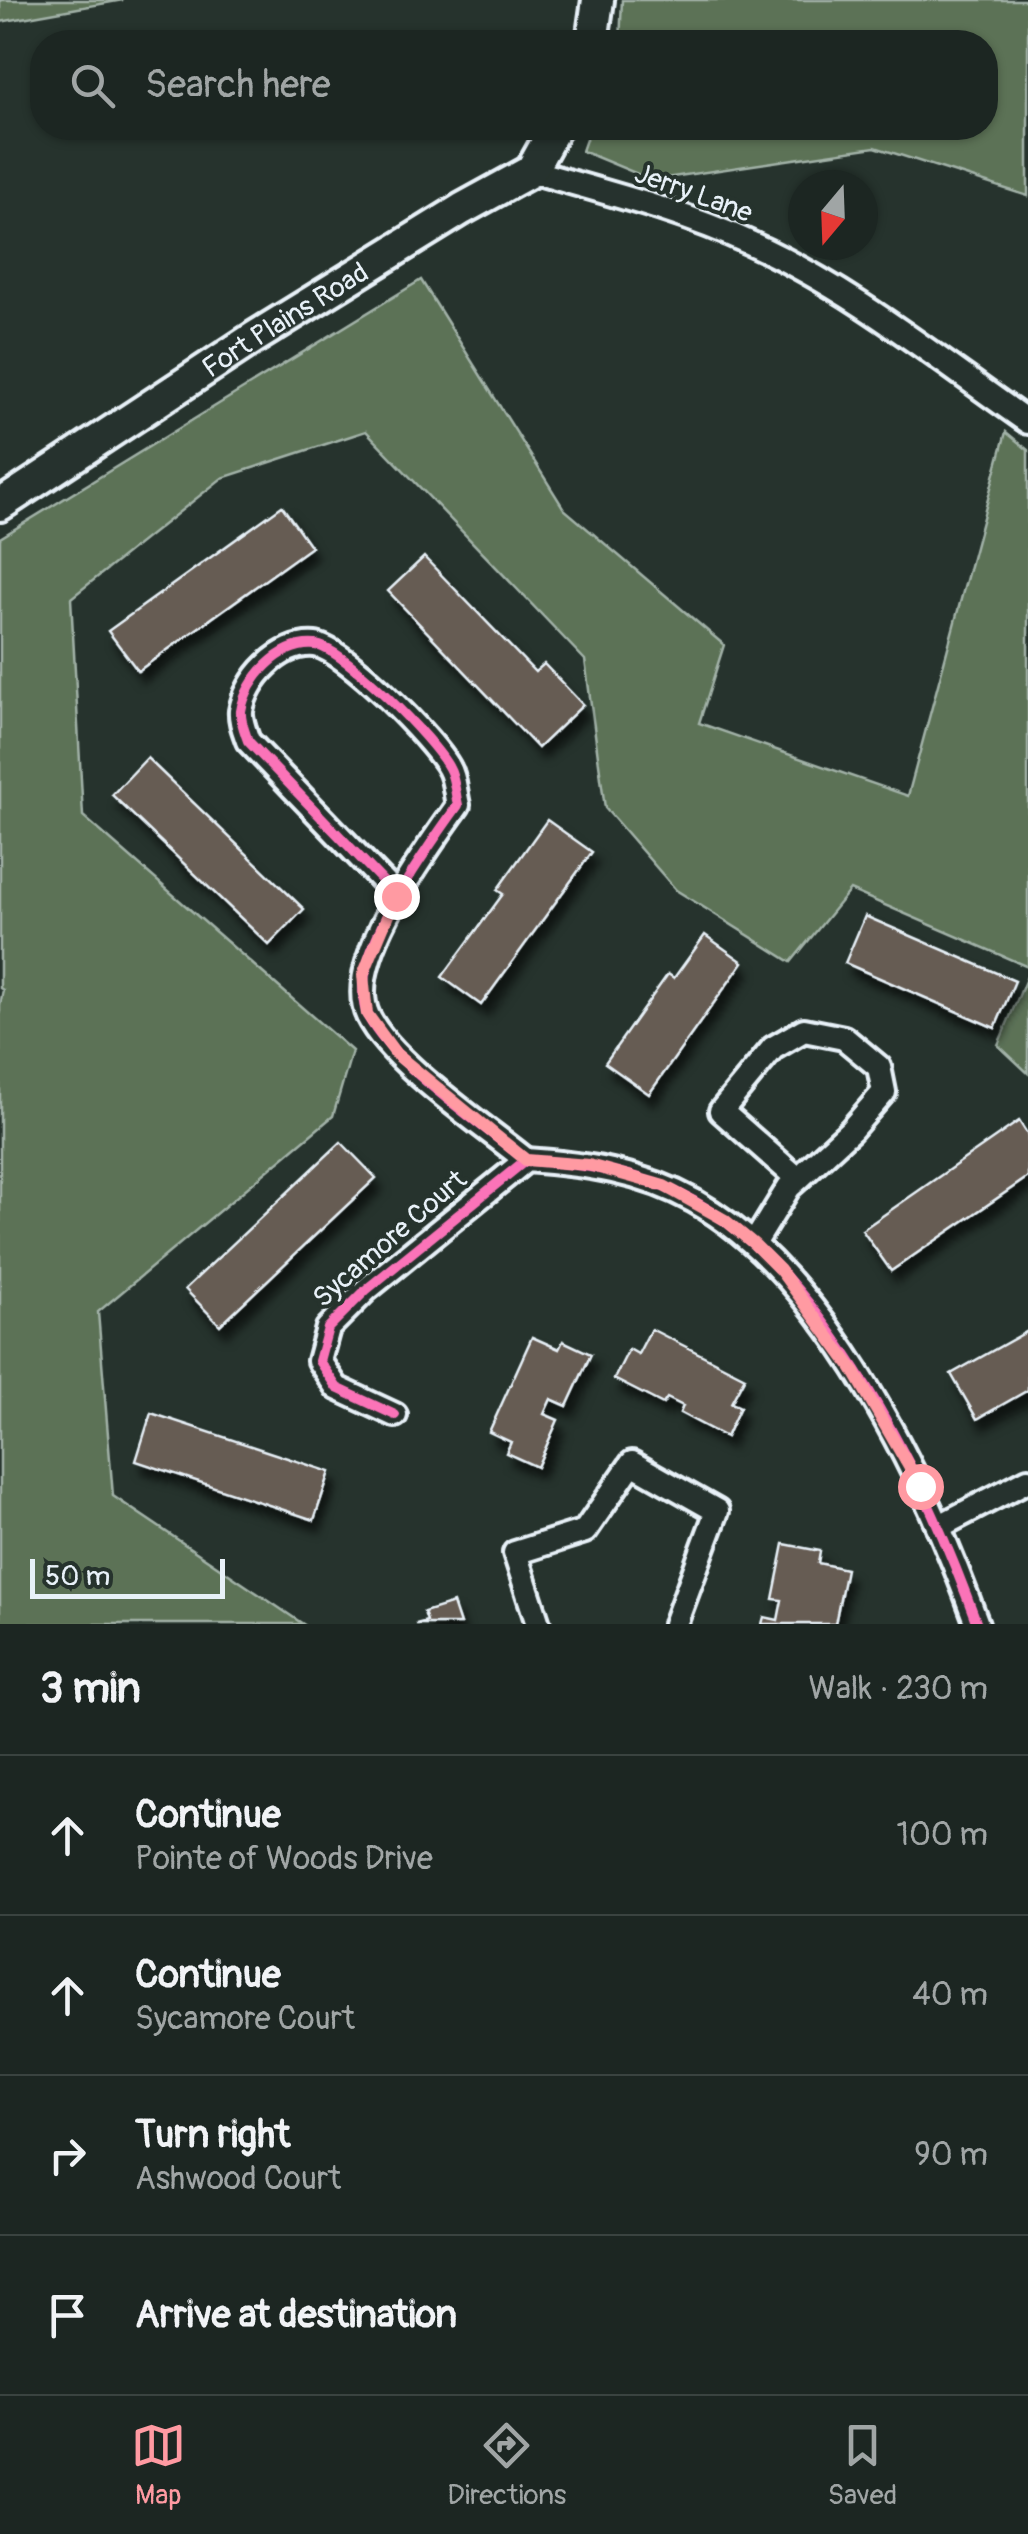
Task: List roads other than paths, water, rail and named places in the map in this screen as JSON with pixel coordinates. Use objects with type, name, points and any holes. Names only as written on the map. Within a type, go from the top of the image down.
[{"type":"street","points":[[594,30],[598,0]]},
{"type":"street","points":[[531,172],[549,140]]},
{"type":"street","name":"Jerry Lane","points":[[531,172],[611,194],[749,242],[810,274],[1028,422]]},
{"type":"street","name":"Fort Plains Road","points":[[0,505],[255,337],[462,209],[531,172]]},
{"type":"street","points":[[396,896],[248,740],[240,715],[249,685],[278,655],[314,645],[339,654],[417,726],[451,769],[458,805],[396,896],[363,975],[367,1014],[396,1054],[526,1160],[589,1165],[664,1186],[725,1220],[754,1244],[790,1282],[852,1368],[889,1428],[938,1527],[977,1624]]},
{"type":"street","points":[[754,1244],[789,1188],[798,1180],[851,1130],[884,1092],[879,1067],[844,1038],[804,1030],[773,1048],[722,1111],[798,1180]]},
{"type":"street","name":"Sycamore Court","points":[[395,1415],[337,1388],[318,1361],[328,1328],[368,1289],[526,1160]]},
{"type":"street","points":[[538,1624],[515,1554],[585,1532],[632,1464],[717,1511],[670,1623]]},
{"type":"street","points":[[938,1527],[1028,1480]]}]
